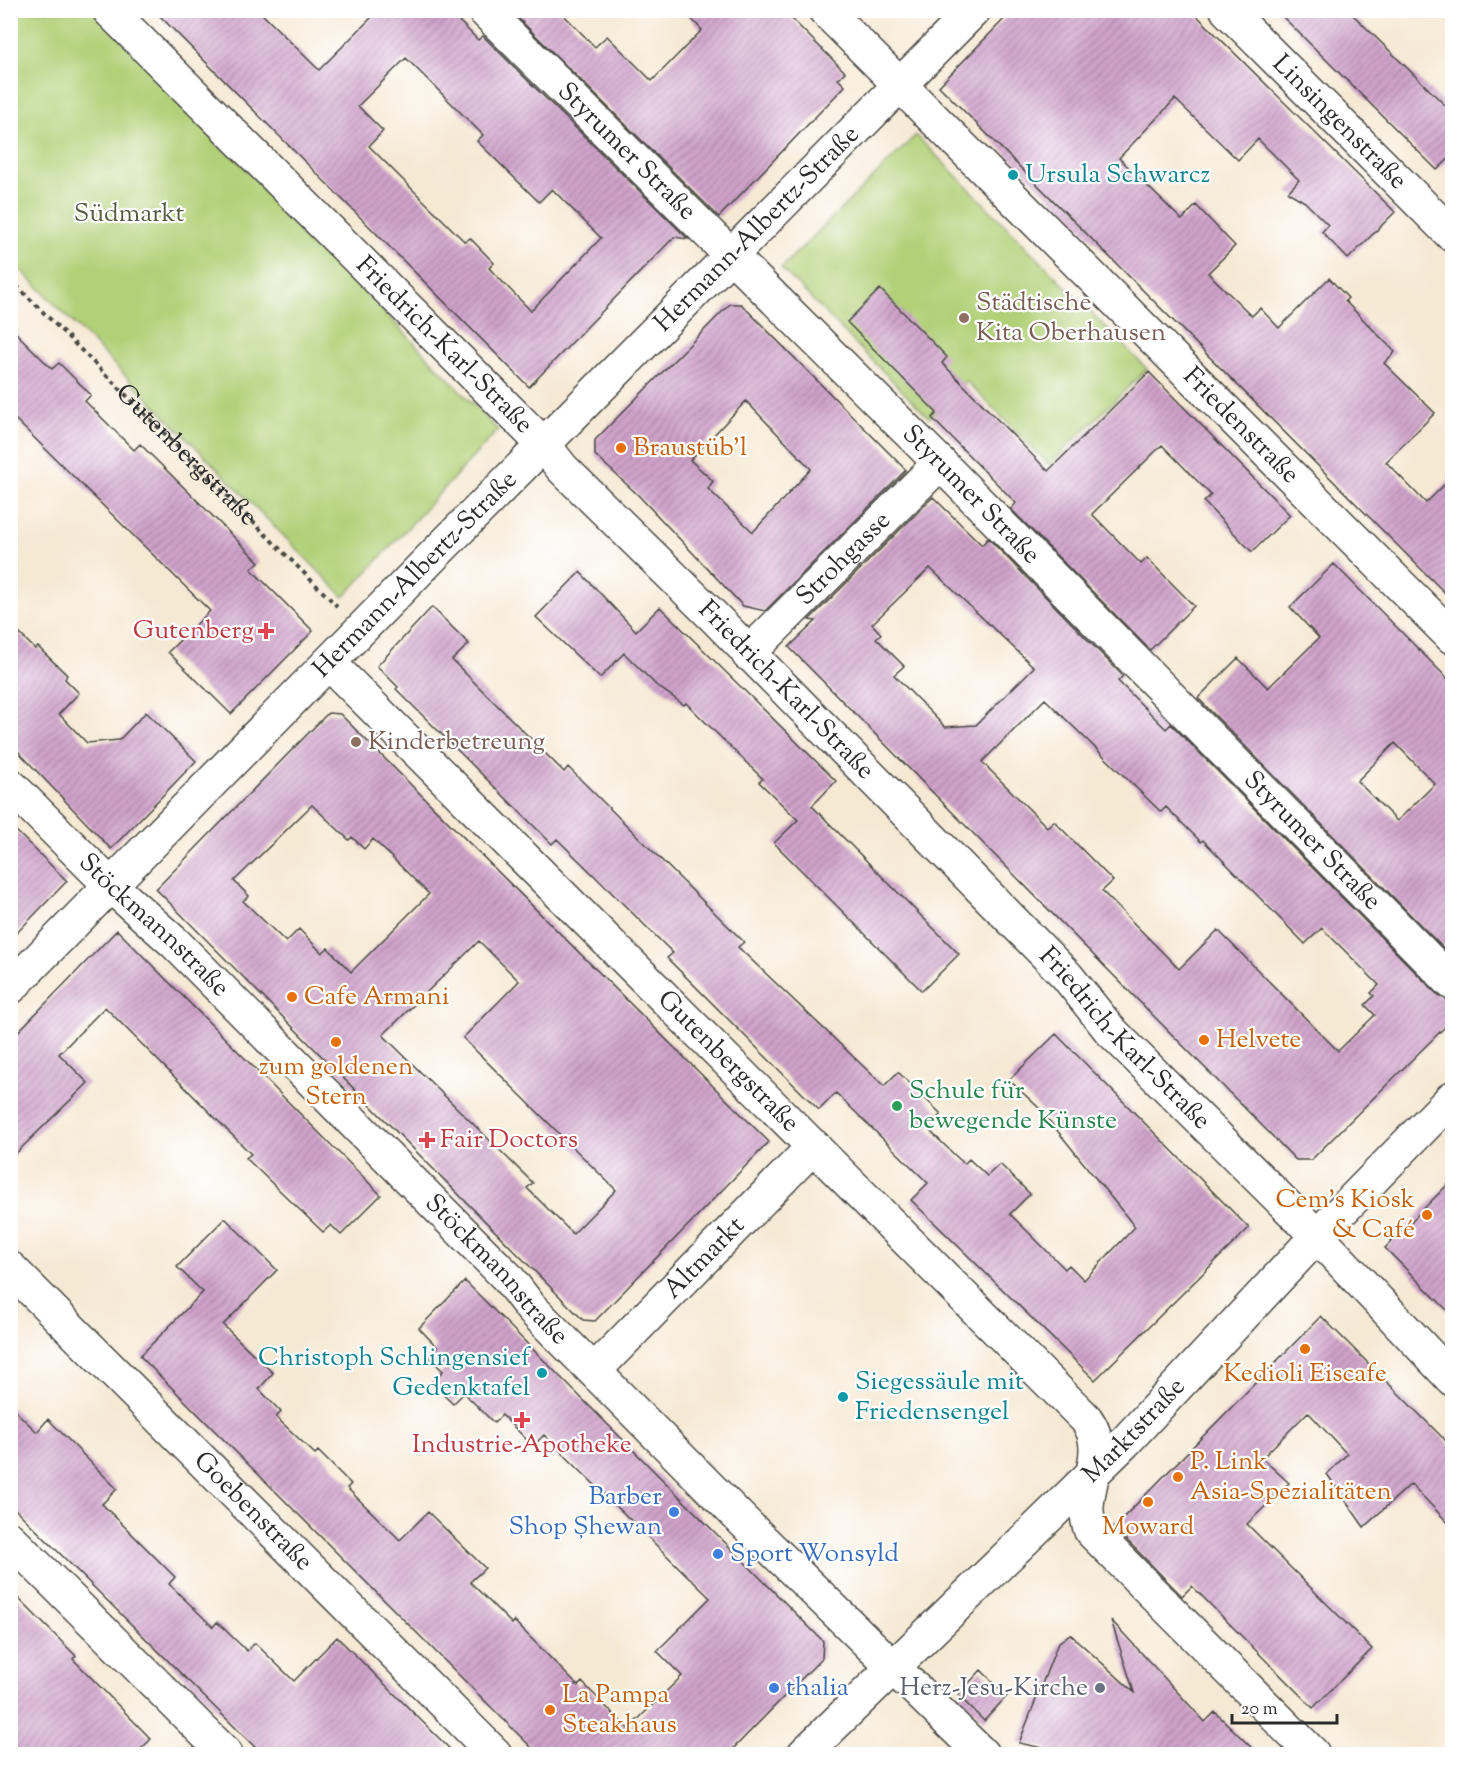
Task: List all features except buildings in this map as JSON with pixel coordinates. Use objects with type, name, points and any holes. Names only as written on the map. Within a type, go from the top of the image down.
[{"type":"street","name":"Friedrich-Karl-Straße","points":[[109,10],[543,445],[578,484],[1067,976],[1110,1030],[1317,1236],[1452,1379]]},
{"type":"street","name":"Styrumer Straße","points":[[484,10],[940,463],[1452,983]]},
{"type":"street","name":"Friedenstraße","points":[[825,10],[1452,637]]},
{"type":"street","name":"Hermann-Albertz-Straße","points":[[10,988],[974,10]]},
{"type":"street","name":"Linsingenstraße","points":[[1227,10],[1452,235]]},
{"type":"street","name":"Strohgasse","points":[[748,654],[940,463]]},
{"type":"street","name":"Gutenbergstraße","points":[[329,663],[1086,1419],[1093,1428],[1097,1444],[1087,1522],[1091,1531],[1313,1755]]},
{"type":"street","name":"Stöckmannstraße","points":[[10,785],[111,886],[184,952],[508,1278],[531,1308],[982,1755]]},
{"type":"street","name":"Marktstraße","points":[[804,1755],[1093,1473],[1317,1236],[1452,1098]]},
{"type":"street","name":"Altmarkt","points":[[594,1371],[814,1146]]},
{"type":"street","name":"Goebenstraße","points":[[10,1268],[495,1755]]},
{"type":"street","points":[[10,1539],[226,1755]]},
{"type":"path","name":"Gutenbergstraße","points":[[10,279],[361,630]]},
{"type":"green space","name":"Südmarkt","points":[[10,11],[95,11],[498,430],[344,597],[11,260]]},
{"type":"green space","name":"Städtische Kita Oberhausen","points":[[916,135],[1147,369],[1049,465],[966,381],[929,418],[781,268]]},
{"type":"place","name":"Ursula Schwarcz","points":[[1013,175]]},
{"type":"place","name":"Städtische Kita Oberhausen","points":[[964,318]]},
{"type":"place","name":"Braustüb'l","points":[[621,448]]},
{"type":"place","name":"Gutenberg","points":[[266,631]]},
{"type":"place","name":"Kinderbetreung","points":[[356,742]]},
{"type":"place","name":"Cafe Armani","points":[[292,997]]},
{"type":"place","name":"Helvete","points":[[1204,1040]]},
{"type":"place","name":"zum goldenen Stern","points":[[336,1042]]},
{"type":"place","name":"Schule für bewegende Künste","points":[[897,1106]]},
{"type":"place","name":"Fair Doctors","points":[[427,1140]]},
{"type":"place","name":"Cem's Kiosk & Café","points":[[1427,1215]]},
{"type":"place","name":"Kedioli Eiscafe","points":[[1305,1349]]},
{"type":"place","name":"Christoph Schlingensief Gedenktafel","points":[[542,1373]]},
{"type":"place","name":"Siegessäule mit Friedensengel","points":[[843,1397]]},
{"type":"place","name":"Industrie-Apotheke","points":[[522,1420]]},
{"type":"place","name":"P. Link Asia-Spezialitäten","points":[[1178,1477]]},
{"type":"place","name":"Moward","points":[[1148,1502]]},
{"type":"place","name":"Barber Shop Şhewan","points":[[674,1512]]},
{"type":"place","name":"Sport Wonsyld","points":[[718,1554]]},
{"type":"place","name":"thalia","points":[[774,1688]]},
{"type":"place","name":"Herz-Jesu-Kirche","points":[[1100,1688]]},
{"type":"place","name":"La Pampa Steakhaus","points":[[550,1710]]}]
